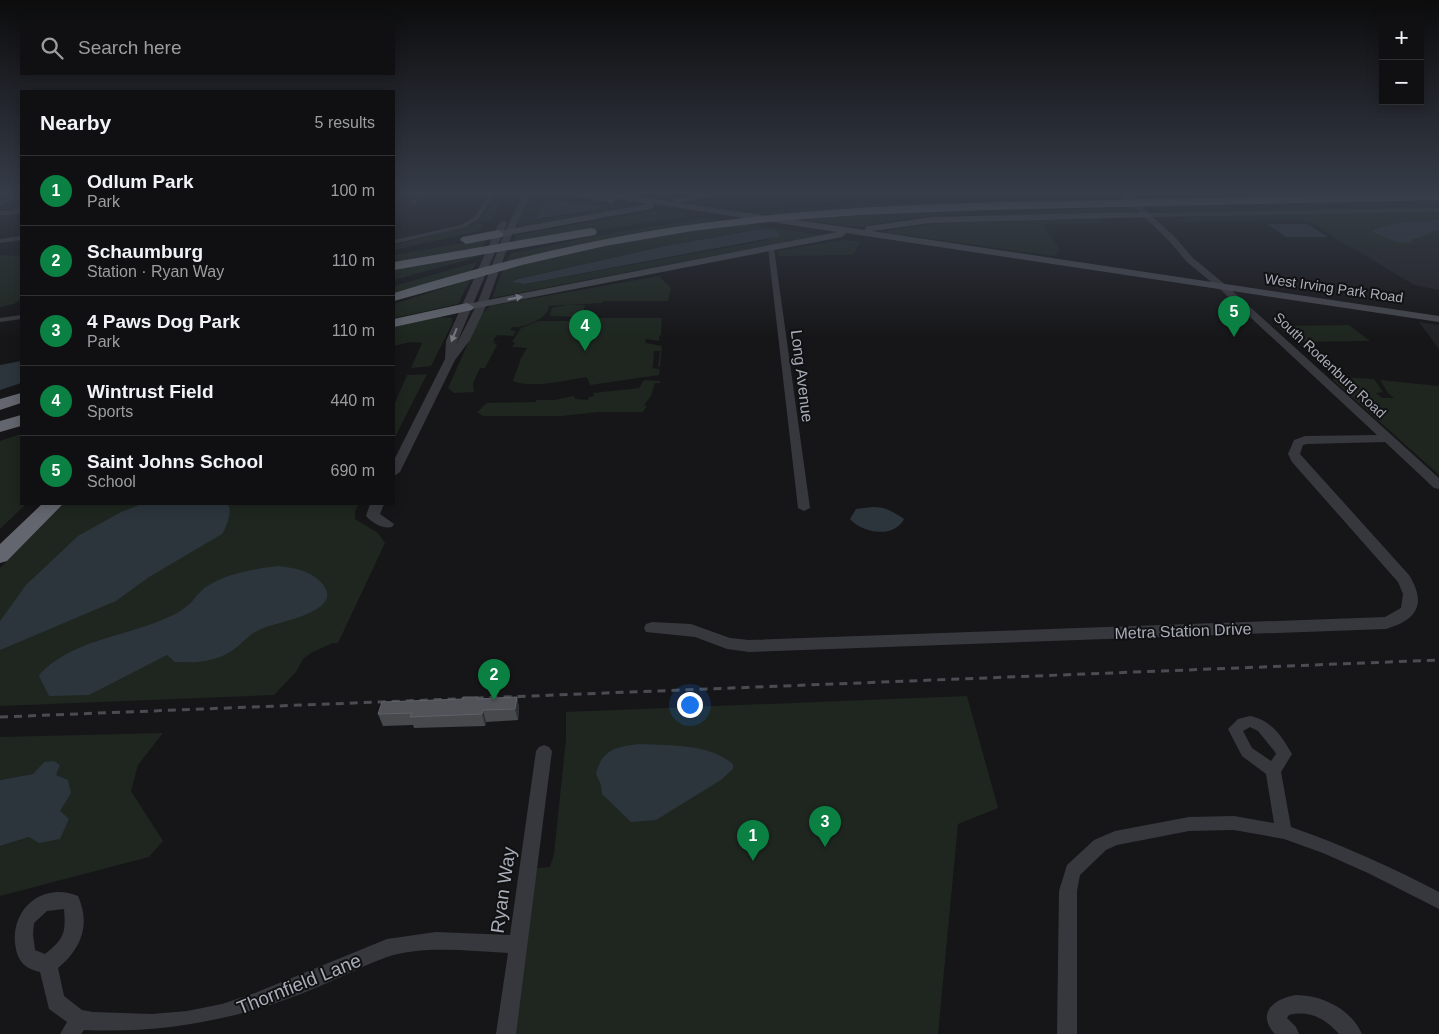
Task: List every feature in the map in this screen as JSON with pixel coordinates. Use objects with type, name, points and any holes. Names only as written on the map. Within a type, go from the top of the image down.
[{"type":"highway","points":[[395,266],[480,255],[543,242]]},
{"type":"highway","points":[[511,249],[549,242]]},
{"type":"highway","points":[[395,299],[505,266],[611,242]]},
{"type":"highway","points":[[395,253],[440,244]]},
{"type":"highway","points":[[422,275],[480,255]]},
{"type":"highway","points":[[395,323],[467,307]]},
{"type":"highway","points":[[0,405],[20,398]]},
{"type":"highway","points":[[0,410],[20,403]]},
{"type":"highway","points":[[0,427],[20,420]]},
{"type":"highway","points":[[0,435],[20,428]]},
{"type":"highway","points":[[0,540],[35,505]]},
{"type":"highway","points":[[0,556],[52,505]]},
{"type":"main road","points":[[467,307],[798,242]]},
{"type":"main road","name":"West Irving Park Road","points":[[896,242],[1439,319]]},
{"type":"main road","name":"West Irving Park Road","points":[[933,242],[1202,282],[1224,288]]},
{"type":"street","points":[[450,359],[451,341],[498,242]]},
{"type":"street","points":[[395,470],[450,359],[465,340],[482,304],[500,242]]},
{"type":"street","name":"South Rodenburg Road","points":[[1179,242],[1190,260],[1224,288],[1439,485]]},
{"type":"street","name":"Long Avenue","points":[[770,248],[804,508]]},
{"type":"street","points":[[0,320],[20,317]]},
{"type":"street","name":"Metra Station Drive","points":[[652,628],[689,630],[734,646],[749,646],[1386,622],[1395,620],[1410,608],[1413,599],[1411,589],[1296,460],[1294,454],[1298,443],[1305,440],[1388,438]]},
{"type":"street","points":[[377,505],[373,516],[387,524]]},
{"type":"street","name":"Ryan Way","points":[[506,1034],[544,751]]},
{"type":"street","points":[[1274,771],[1284,832]]},
{"type":"street","points":[[1067,1034],[1067,897],[1073,871],[1100,845],[1115,838],[1189,824],[1234,823],[1284,832],[1376,868],[1439,901]]},
{"type":"street","name":"Thornfield Lane","points":[[75,1027],[163,1024],[204,1019],[258,1003],[378,952],[408,943],[429,940],[517,944]]},
{"type":"street","points":[[48,964],[56,1002],[75,1027]]},
{"type":"street","points":[[1289,1034],[1278,1023],[1277,1013],[1282,1006],[1295,1004],[1315,1006],[1333,1014],[1352,1034]]},
{"type":"shaded area","points":[[405,242],[429,242],[395,250],[395,245]]},
{"type":"shaded area","points":[[468,242],[485,242],[482,248],[395,264],[395,255]]},
{"type":"shaded area","points":[[566,242],[612,242],[506,262],[510,254]]},
{"type":"shaded area","points":[[621,242],[685,242],[517,279],[512,282],[525,284],[756,242],[783,242],[492,298],[503,269]]},
{"type":"shaded area","points":[[686,242],[748,242],[525,284],[511,282],[518,279]]},
{"type":"shaded area","points":[[829,242],[861,242],[853,255],[778,256],[777,251]]},
{"type":"shaded area","points":[[956,242],[1055,242],[1060,249],[1054,256]]},
{"type":"shaded area","points":[[1341,242],[1418,242],[1422,247],[1383,246],[1382,249],[1368,250],[1356,249]]},
{"type":"shaded area","points":[[1418,242],[1439,242],[1439,290],[1414,285],[1353,248],[1365,250],[1383,246],[1421,247]]},
{"type":"shaded area","points":[[479,253],[478,257],[395,280],[395,269]]},
{"type":"shaded area","points":[[0,255],[20,256],[20,300],[14,304],[0,307]]},
{"type":"shaded area","points":[[477,262],[472,271],[395,293],[395,286]]},
{"type":"shaded area","points":[[659,276],[671,288],[668,301],[603,301],[602,303],[547,306],[549,308],[547,312],[538,320],[527,325],[512,327],[510,330],[516,331],[513,336],[497,335],[493,341],[501,341],[493,342],[497,345],[485,368],[480,368],[473,383],[474,392],[454,393],[448,388],[480,316],[490,306]]},
{"type":"shaded area","points":[[471,279],[458,304],[395,318],[395,304]]},
{"type":"shaded area","points":[[567,305],[585,305],[582,317],[550,316],[552,308]]},
{"type":"shaded area","points":[[439,317],[452,318],[452,324],[431,366],[411,368],[422,343],[411,342],[395,346],[395,327]]},
{"type":"shaded area","points":[[570,318],[662,318],[659,341],[645,339],[646,343],[662,346],[660,367],[658,367],[660,351],[654,351],[653,367],[651,368],[660,369],[659,375],[590,385],[587,377],[539,384],[513,381],[521,358],[527,348],[512,347],[515,343],[512,342],[521,328],[539,321],[569,321]]},
{"type":"shaded area","points":[[1419,322],[1439,325],[1439,349]]},
{"type":"shaded area","points":[[1349,325],[1370,341],[1296,342],[1277,326]]},
{"type":"shaded area","points":[[20,361],[20,383],[0,390],[0,365]]},
{"type":"shaded area","points":[[427,374],[395,437],[395,403],[407,375]]},
{"type":"shaded area","points":[[1340,377],[1374,379],[1383,392],[1376,393],[1382,398],[1394,398],[1388,393],[1380,380],[1439,386],[1439,475],[1333,380]]},
{"type":"shaded area","points":[[644,380],[660,381],[660,383],[655,383],[651,396],[644,405],[647,406],[643,412],[599,412],[561,416],[483,416],[477,412],[487,403],[536,402],[536,400],[554,400],[574,396],[575,399],[588,400],[589,397],[594,396],[593,393],[639,388]]},
{"type":"shaded area","points":[[20,434],[20,505],[25,505],[0,529],[0,441]]},
{"type":"shaded area","points":[[62,505],[358,505],[355,511],[355,519],[378,533],[385,543],[338,643],[333,643],[311,653],[303,659],[296,672],[274,695],[0,706],[0,568]]},
{"type":"shaded area","points":[[139,505],[229,506],[227,524],[222,534],[149,577],[116,601],[0,650],[0,621],[26,585],[78,536],[121,512]]},
{"type":"shaded area","points":[[873,507],[886,509],[904,519],[893,529],[878,532],[862,528],[850,519],[856,509]]},
{"type":"shaded area","points":[[279,566],[301,570],[316,578],[327,592],[325,601],[318,608],[307,614],[257,631],[230,652],[215,659],[200,662],[175,662],[167,655],[89,695],[49,696],[39,675],[66,654],[173,615],[189,604],[203,589],[223,578],[250,570]]},
{"type":"shaded area","points":[[967,696],[998,808],[958,824],[938,1034],[506,1034],[528,869],[550,867],[554,854],[566,739],[566,712]]},
{"type":"shaded area","points":[[163,733],[138,765],[131,791],[163,841],[149,857],[0,896],[0,846],[29,837],[60,811],[56,775],[44,762],[34,774],[0,780],[0,737]]},
{"type":"shaded area","points":[[639,744],[701,749],[723,757],[733,764],[733,769],[721,780],[656,820],[631,822],[602,794],[601,785],[596,774],[606,754],[623,746]]},
{"type":"shaded area","points":[[54,761],[60,765],[56,775],[68,780],[71,793],[60,811],[69,819],[60,839],[39,843],[29,837],[0,846],[0,780],[33,774],[44,762]]},
{"type":"building","points":[[463,697],[478,697],[477,699],[517,697],[515,709],[483,710],[482,714],[410,717],[412,713],[378,714],[382,702],[463,699]]},
{"type":"railway","points":[[0,717],[1439,660]]},
{"type":"place","name":"Saint Johns School","points":[[1234,337]]},
{"type":"place","name":"Wintrust Field","points":[[585,351]]},
{"type":"place","name":"Schaumburg","points":[[494,700]]},
{"type":"place","name":"4 Paws Dog Park","points":[[825,847]]},
{"type":"place","name":"Odlum Park","points":[[753,861]]}]
